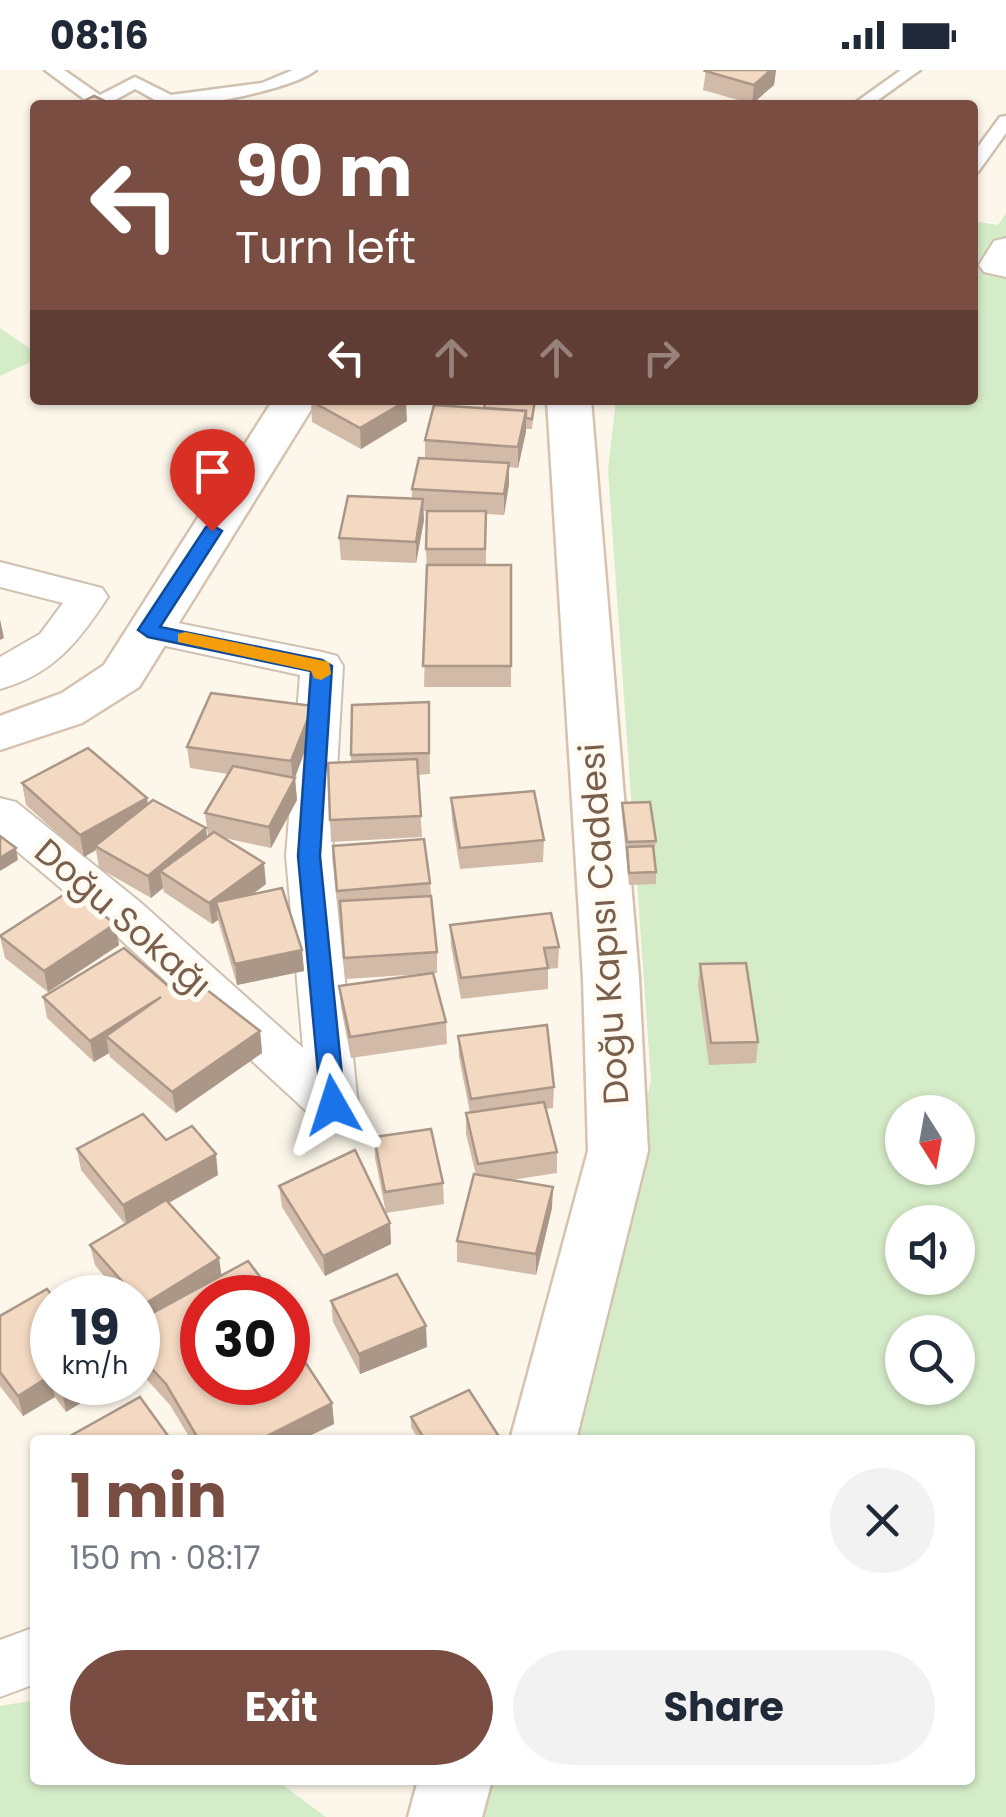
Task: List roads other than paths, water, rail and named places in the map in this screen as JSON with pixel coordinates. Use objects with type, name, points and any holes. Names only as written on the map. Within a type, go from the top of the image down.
[{"type":"street","points":[[1006,248],[996,264],[1006,266]]},
{"type":"street","points":[[0,733],[72,709],[105,691],[122,676],[292,405]]},
{"type":"street","name":"Doğu Kapısı Caddesi","points":[[544,1435],[618,1151],[611,978],[569,405]]},
{"type":"street","points":[[0,574],[88,597],[55,642],[0,675]]},
{"type":"street","name":"Doğu Sokağı","points":[[0,812],[123,914],[333,1105],[309,856],[322,666],[148,630]]},
{"type":"street","points":[[0,1669],[30,1657]]},
{"type":"street","points":[[446,1817],[454,1785]]},
{"type":"lane","points":[[54,70],[95,100]]},
{"type":"lane","points":[[191,100],[265,87],[308,70]]},
{"type":"lane","points":[[867,100],[912,70]]},
{"type":"lane","points":[[102,100],[135,82],[168,100]]},
{"type":"lane","points":[[978,160],[1006,121]]}]
